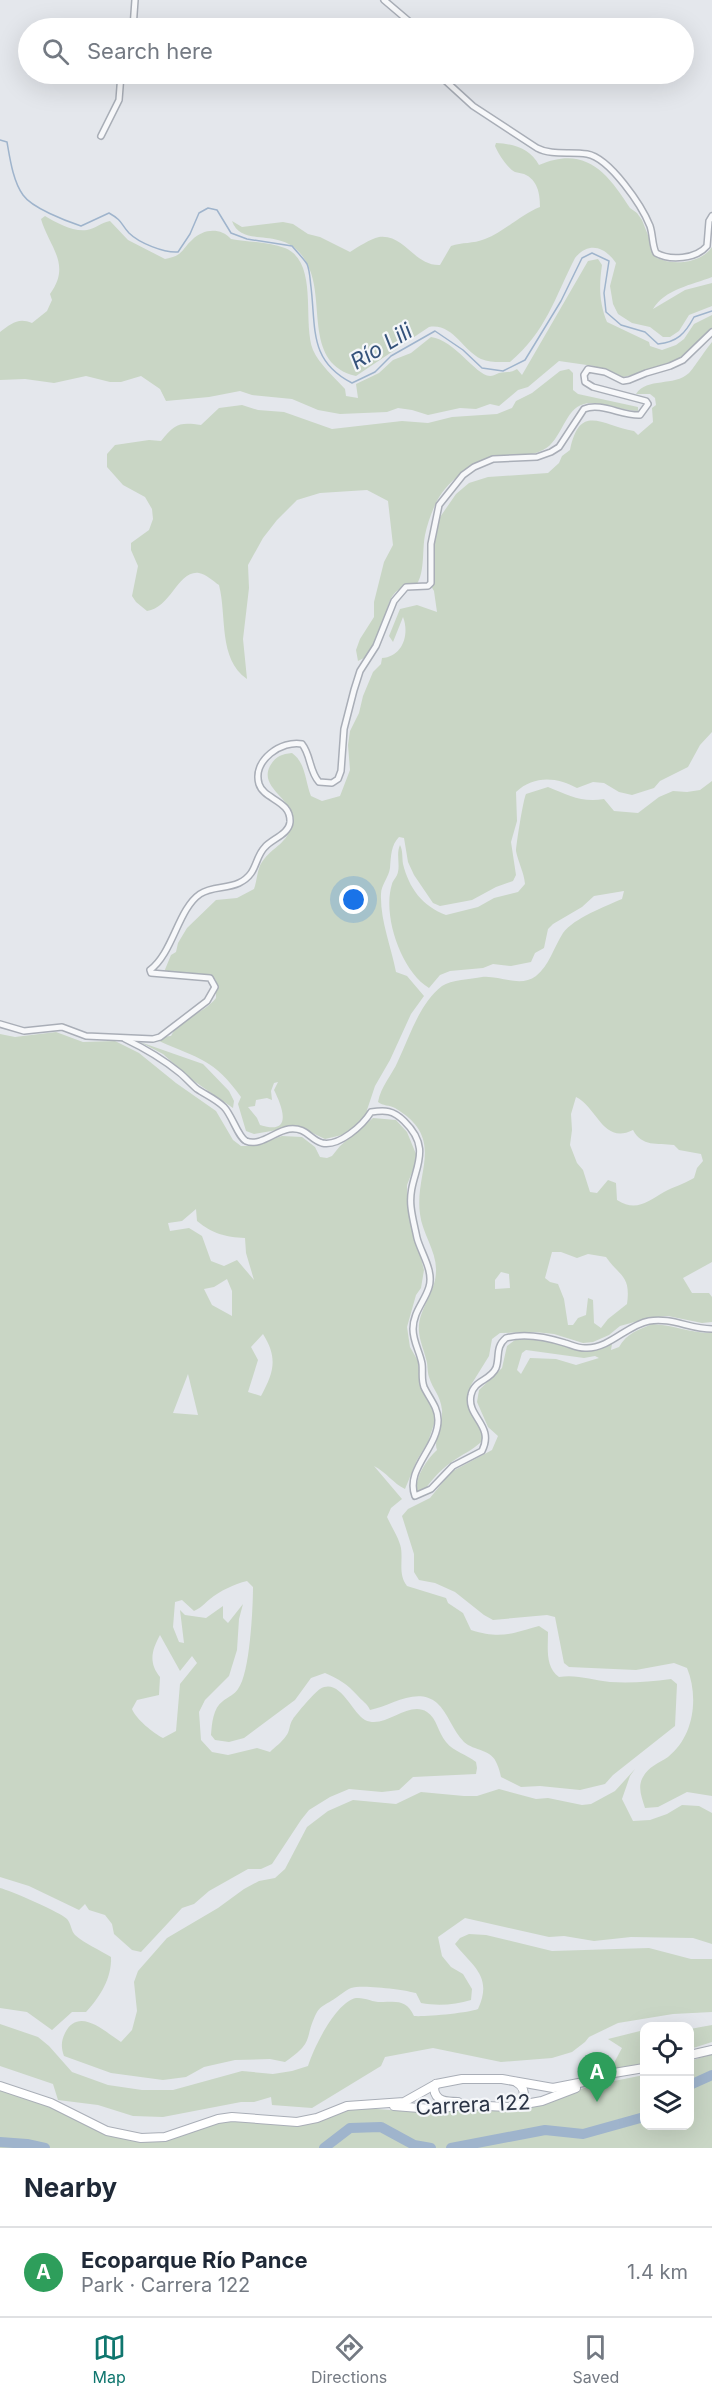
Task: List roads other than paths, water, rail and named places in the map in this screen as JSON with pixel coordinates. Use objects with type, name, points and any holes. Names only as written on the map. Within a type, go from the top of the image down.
[{"type":"street","points":[[134,18],[135,0]]},
{"type":"street","points":[[384,0],[405,18]]},
{"type":"street","points":[[101,136],[119,100],[120,84]]},
{"type":"street","points":[[449,84],[473,106],[537,148],[547,152],[588,154],[605,163],[633,195],[650,227],[656,253],[660,256],[686,257],[704,250],[707,246],[709,221],[712,216]]},
{"type":"street","points":[[0,1024],[24,1031],[62,1027],[86,1036],[153,1039],[160,1037],[200,1007],[215,987],[210,978],[151,973],[150,970],[161,961],[197,896],[213,888],[236,884],[243,880],[258,863],[265,847],[287,830],[290,822],[283,804],[263,790],[259,784],[262,766],[274,750],[286,744],[302,744],[306,749],[315,778],[319,782],[332,783],[338,779],[341,771],[344,729],[360,671],[376,646],[394,601],[401,591],[406,587],[428,586],[431,583],[431,544],[439,505],[463,475],[474,467],[494,459],[537,457],[559,447],[578,416],[590,407],[640,415],[648,405],[646,400],[593,387],[585,382],[585,371],[595,369],[617,379],[629,380],[683,360],[712,332]]},
{"type":"street","points":[[123,1038],[159,1058],[195,1087],[222,1104],[232,1116],[245,1141],[260,1141],[275,1132],[294,1129],[307,1132],[319,1142],[330,1143],[354,1130],[371,1112],[381,1110],[393,1112],[409,1126],[419,1148],[419,1166],[412,1185],[411,1207],[418,1240],[430,1274],[429,1286],[414,1319],[413,1330],[415,1346],[422,1362],[423,1384],[436,1410],[438,1420],[435,1439],[413,1478],[415,1496],[431,1489],[453,1466],[482,1451],[486,1436],[471,1408],[471,1391],[495,1369],[498,1349],[506,1338],[532,1336],[590,1348],[618,1336],[633,1326],[649,1321],[664,1320],[698,1330],[712,1329]]},
{"type":"street","points":[[694,2054],[712,2050]]},
{"type":"street","name":"Carrera 122","points":[[383,2104],[432,2109],[508,2107],[542,2101],[614,2073],[640,2068]]},
{"type":"street","name":"Carrera 122","points":[[0,2086],[51,2103],[107,2131],[141,2138],[165,2137],[225,2118],[297,2122],[317,2118],[347,2106],[404,2102],[436,2084],[475,2078],[554,2088],[594,2080]]},
{"type":"street","points":[[508,2107],[524,2098],[523,2089],[515,2082]]},
{"type":"street","points":[[436,2084],[434,2093],[442,2100],[469,2102],[484,2106]]},
{"type":"waterway","name":"Río Lili","points":[[0,140],[7,142],[14,177],[27,200],[75,224],[81,226],[109,213],[119,220],[129,233],[145,244],[178,252],[190,234],[199,213],[208,208],[217,210],[231,233],[247,239],[292,246],[308,267],[315,330],[321,354],[328,365],[352,383],[375,372],[391,356],[435,331],[463,350],[482,368],[503,371],[525,360],[561,301],[582,258],[592,253],[609,261],[604,293],[606,312],[621,325],[645,332],[658,344],[675,339],[684,332],[694,317],[712,311]]},
{"type":"waterway","points":[[694,2083],[712,2075]]},
{"type":"waterway","points":[[451,2148],[545,2130],[583,2134],[640,2118]]},
{"type":"waterway","points":[[324,2148],[350,2128],[381,2127],[414,2145],[431,2148]]},
{"type":"waterway","points":[[0,2142],[45,2148]]},
{"type":"place","name":"Ecoparque Río Pance","points":[[597,2102]]}]
